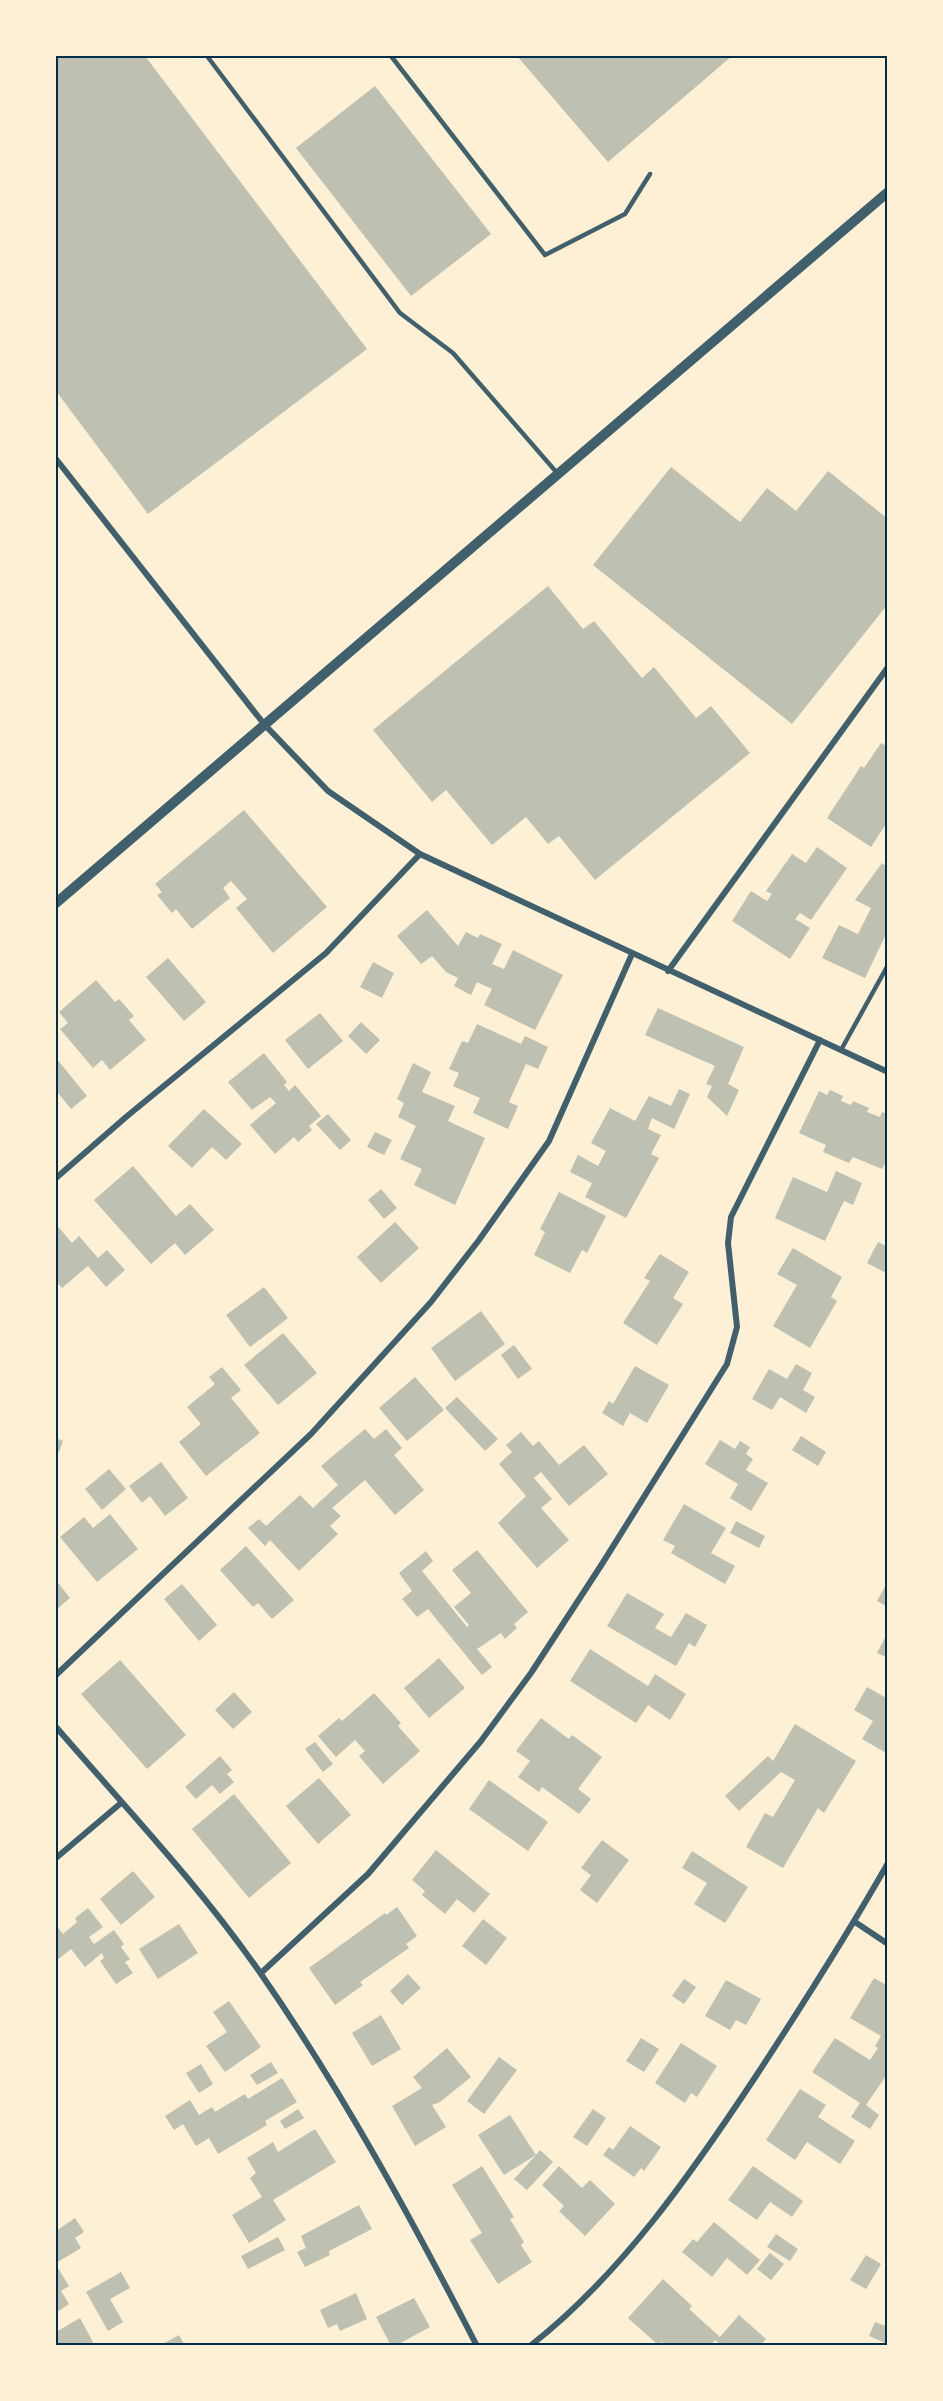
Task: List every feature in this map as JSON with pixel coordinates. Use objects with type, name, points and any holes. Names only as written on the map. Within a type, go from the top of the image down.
[{"type":"street","points":[[56,903],[888,192]]},
{"type":"street","points":[[56,459],[264,724],[328,791],[420,854],[888,1072]]},
{"type":"street","points":[[668,971],[888,667]]},
{"type":"street","points":[[56,1178],[126,1117],[326,953],[420,854]]},
{"type":"street","points":[[56,1675],[311,1434],[431,1302],[479,1240],[549,1141],[632,954]]},
{"type":"street","points":[[261,1973],[368,1874],[481,1741],[531,1673],[727,1364],[736,1327],[728,1242],[731,1218],[820,1040]]},
{"type":"street","points":[[56,1727],[189,1879],[261,1973],[325,2072],[401,2200],[477,2346]]},
{"type":"street","points":[[56,1858],[121,1803]]},
{"type":"street","points":[[530,2346],[562,2321],[645,2231],[708,2149],[855,1922],[888,1863]]},
{"type":"street","points":[[855,1922],[888,1944]]},
{"type":"lane","points":[[207,56],[400,313],[453,353],[558,474]]},
{"type":"lane","points":[[391,56],[545,255],[625,214],[650,174]]},
{"type":"lane","points":[[841,1050],[888,965]]},
{"type":"building","points":[[56,56],[145,56],[367,349],[148,514],[56,391]]},
{"type":"building","points":[[517,56],[732,56],[608,162]]},
{"type":"building","points":[[375,86],[491,234],[411,296],[296,148]]},
{"type":"building","points":[[671,467],[740,522],[767,488],[796,511],[828,471],[888,519],[888,604],[792,724],[593,565]]},
{"type":"building","points":[[548,586],[583,629],[594,621],[642,678],[654,667],[696,718],[711,706],[750,753],[595,880],[559,836],[548,844],[526,817],[492,845],[446,790],[432,802],[373,730]]},
{"type":"building","points":[[881,743],[888,747],[888,821],[871,847],[827,818],[861,766],[864,768]]},
{"type":"building","points":[[244,810],[327,907],[273,953],[236,908],[247,899],[231,881],[223,888],[230,898],[192,929],[176,909],[172,913],[157,895],[162,892],[155,884]]},
{"type":"building","points":[[817,847],[847,868],[811,920],[800,913],[795,919],[810,928],[790,959],[732,921],[751,891],[767,901],[772,894],[766,891],[792,854],[806,863]]},
{"type":"building","points":[[882,863],[888,868],[888,930],[865,978],[822,958],[839,925],[858,934],[871,908],[855,900]]},
{"type":"building","points":[[427,910],[458,946],[466,932],[478,938],[480,934],[502,944],[492,964],[504,969],[513,950],[563,975],[535,1030],[484,1005],[492,989],[477,982],[471,995],[454,986],[458,978],[446,972],[432,956],[421,964],[397,936]]},
{"type":"building","points":[[168,958],[206,1002],[184,1021],[146,977]]},
{"type":"building","points":[[373,962],[394,973],[382,998],[360,987]]},
{"type":"building","points":[[96,980],[115,1002],[119,999],[134,1016],[129,1020],[146,1040],[110,1070],[102,1060],[93,1068],[60,1029],[68,1023],[59,1012]]},
{"type":"building","points":[[658,1008],[744,1047],[728,1084],[739,1090],[727,1116],[707,1097],[712,1086],[706,1084],[715,1066],[645,1035]]},
{"type":"building","points":[[320,1013],[343,1041],[308,1069],[285,1040]]},
{"type":"building","points":[[361,1022],[380,1040],[366,1054],[348,1036]]},
{"type":"building","points":[[477,1024],[521,1044],[525,1036],[548,1047],[538,1069],[526,1064],[509,1102],[518,1106],[508,1129],[473,1113],[480,1098],[453,1086],[459,1073],[449,1069],[462,1041],[468,1043]]},
{"type":"building","points":[[264,1053],[287,1082],[284,1085],[289,1091],[295,1085],[321,1116],[309,1126],[312,1130],[298,1142],[294,1137],[275,1154],[250,1125],[276,1103],[270,1097],[252,1110],[228,1082]]},
{"type":"building","points":[[56,1058],[87,1096],[71,1109],[58,1093],[56,1096]]},
{"type":"building","points":[[413,1063],[431,1072],[422,1092],[455,1106],[448,1121],[485,1138],[455,1205],[414,1185],[422,1169],[400,1159],[416,1126],[398,1117],[404,1103],[397,1099]]},
{"type":"building","points":[[679,1089],[690,1094],[674,1129],[652,1118],[648,1129],[661,1135],[651,1154],[659,1158],[626,1218],[585,1197],[592,1183],[570,1172],[578,1155],[598,1166],[606,1151],[591,1143],[610,1108],[635,1121],[649,1096],[671,1106]]},
{"type":"building","points":[[830,1090],[843,1096],[841,1101],[851,1105],[853,1101],[869,1108],[867,1112],[880,1117],[882,1112],[888,1114],[888,1158],[882,1169],[853,1157],[849,1163],[823,1152],[826,1145],[799,1133],[819,1091],[827,1095]]},
{"type":"building","points":[[204,1109],[242,1144],[226,1160],[212,1147],[192,1168],[168,1146]]},
{"type":"building","points":[[328,1114],[351,1140],[340,1150],[316,1124]]},
{"type":"building","points":[[375,1132],[392,1140],[384,1155],[367,1147]]},
{"type":"building","points":[[133,1166],[176,1216],[190,1204],[214,1230],[185,1255],[175,1243],[151,1264],[94,1200]]},
{"type":"building","points":[[836,1171],[862,1183],[853,1205],[844,1201],[825,1241],[775,1218],[793,1177],[827,1192]]},
{"type":"building","points":[[381,1189],[397,1208],[384,1219],[368,1200]]},
{"type":"building","points":[[559,1192],[606,1216],[587,1253],[582,1250],[570,1273],[534,1255],[545,1232],[540,1229]]},
{"type":"building","points":[[395,1222],[419,1248],[381,1283],[357,1257]]},
{"type":"building","points":[[56,1224],[72,1243],[79,1236],[98,1258],[107,1250],[125,1270],[106,1287],[88,1266],[62,1288],[56,1281]]},
{"type":"building","points":[[878,1242],[888,1247],[888,1274],[867,1263]]},
{"type":"building","points":[[793,1248],[842,1277],[831,1297],[837,1301],[810,1348],[773,1326],[797,1285],[777,1274]]},
{"type":"building","points":[[660,1254],[689,1272],[673,1298],[683,1304],[657,1345],[623,1323],[650,1281],[644,1278]]},
{"type":"building","points":[[264,1287],[288,1318],[250,1347],[226,1315]]},
{"type":"building","points":[[481,1311],[505,1344],[455,1381],[431,1348]]},
{"type":"building","points":[[283,1333],[317,1373],[278,1405],[244,1365]]},
{"type":"building","points":[[514,1345],[532,1369],[518,1379],[501,1355]]},
{"type":"building","points":[[796,1364],[812,1373],[803,1390],[815,1397],[806,1413],[780,1397],[772,1410],[752,1399],[769,1369],[787,1379]]},
{"type":"building","points":[[635,1366],[669,1385],[647,1423],[630,1413],[623,1426],[602,1413],[609,1401],[613,1404]]},
{"type":"building","points":[[222,1367],[241,1390],[231,1398],[260,1433],[206,1476],[179,1442],[201,1424],[187,1407],[215,1384],[209,1377]]},
{"type":"building","points":[[415,1377],[444,1410],[407,1441],[379,1408]]},
{"type":"building","points":[[457,1397],[498,1439],[485,1451],[445,1408]]},
{"type":"building","points":[[365,1429],[374,1439],[386,1429],[402,1448],[394,1455],[424,1490],[395,1515],[365,1480],[332,1508],[341,1516],[330,1526],[338,1534],[299,1571],[270,1540],[265,1546],[248,1528],[259,1519],[266,1526],[300,1495],[313,1508],[338,1485],[321,1466]]},
{"type":"building","points":[[521,1432],[533,1446],[539,1441],[559,1465],[584,1445],[608,1474],[569,1506],[541,1472],[534,1478],[552,1499],[541,1508],[569,1540],[537,1568],[498,1523],[526,1496],[499,1464],[512,1452],[506,1445]]},
{"type":"building","points":[[801,1436],[826,1452],[818,1466],[792,1450]]},
{"type":"building","points":[[56,1438],[63,1441],[59,1452],[56,1451]]},
{"type":"building","points":[[720,1440],[735,1449],[740,1441],[750,1447],[746,1454],[753,1459],[746,1470],[768,1483],[751,1511],[730,1498],[738,1484],[705,1464]]},
{"type":"building","points":[[161,1462],[188,1498],[165,1516],[150,1496],[142,1503],[129,1486]]},
{"type":"building","points":[[109,1469],[126,1489],[102,1510],[85,1489]]},
{"type":"building","points":[[684,1504],[726,1528],[711,1553],[735,1566],[725,1584],[671,1553],[675,1546],[663,1540]]},
{"type":"building","points":[[110,1514],[138,1549],[97,1582],[60,1537],[84,1517],[93,1528]]},
{"type":"building","points":[[736,1521],[765,1536],[759,1548],[730,1533]]},
{"type":"building","points":[[246,1546],[294,1600],[272,1619],[258,1603],[253,1607],[220,1570]]},
{"type":"building","points":[[477,1550],[528,1612],[514,1624],[517,1628],[505,1639],[501,1633],[477,1649],[492,1667],[482,1675],[428,1609],[417,1617],[402,1599],[412,1591],[399,1573],[426,1551],[433,1561],[422,1571],[467,1627],[469,1625],[454,1607],[471,1593],[452,1570]]},
{"type":"building","points":[[56,1580],[70,1598],[56,1610]]},
{"type":"building","points":[[888,1581],[888,1607],[877,1601]]},
{"type":"building","points":[[182,1584],[217,1625],[199,1641],[164,1599]]},
{"type":"building","points":[[627,1593],[664,1614],[655,1628],[671,1637],[686,1613],[707,1625],[695,1647],[689,1643],[676,1666],[607,1626]]},
{"type":"building","points":[[888,1632],[888,1658],[877,1653]]},
{"type":"building","points":[[590,1649],[648,1686],[655,1674],[686,1694],[670,1720],[648,1705],[636,1723],[570,1681]]},
{"type":"building","points":[[439,1658],[465,1688],[429,1718],[404,1688]]},
{"type":"building","points":[[120,1660],[186,1735],[147,1769],[81,1694]]},
{"type":"building","points":[[867,1687],[888,1699],[888,1754],[862,1739],[873,1721],[854,1710]]},
{"type":"building","points":[[234,1692],[252,1712],[233,1729],[215,1710]]},
{"type":"building","points":[[374,1693],[401,1723],[398,1726],[420,1751],[383,1784],[359,1756],[365,1751],[355,1740],[336,1757],[318,1736],[339,1718],[342,1721]]},
{"type":"building","points":[[541,1718],[569,1739],[572,1735],[602,1757],[578,1789],[591,1799],[579,1814],[542,1787],[539,1792],[518,1777],[530,1761],[516,1751]]},
{"type":"building","points":[[795,1724],[856,1761],[824,1813],[818,1808],[783,1868],[746,1847],[765,1813],[773,1817],[795,1780],[781,1772],[739,1811],[725,1796],[768,1756],[773,1761]]},
{"type":"building","points":[[315,1742],[333,1764],[323,1772],[305,1749]]},
{"type":"building","points":[[220,1756],[232,1770],[227,1774],[234,1782],[220,1794],[212,1785],[196,1799],[185,1787]]},
{"type":"building","points":[[319,1778],[351,1815],[318,1844],[286,1806]]},
{"type":"building","points":[[489,1780],[548,1822],[528,1851],[469,1809]]},
{"type":"building","points":[[234,1794],[291,1863],[249,1898],[192,1829]]},
{"type":"building","points":[[602,1840],[629,1860],[597,1903],[580,1890],[591,1875],[581,1868]]},
{"type":"building","points":[[436,1850],[490,1894],[474,1913],[457,1899],[445,1914],[422,1895],[425,1891],[412,1880]]},
{"type":"building","points":[[692,1851],[748,1887],[725,1923],[694,1904],[707,1883],[682,1868]]},
{"type":"building","points":[[133,1871],[155,1897],[121,1925],[100,1899]]},
{"type":"building","points":[[397,1907],[417,1936],[406,1944],[409,1948],[360,1982],[363,1985],[335,2005],[309,1968],[385,1913],[386,1915]]},
{"type":"building","points":[[88,1908],[103,1927],[89,1937],[94,1944],[114,1930],[124,1944],[121,1947],[130,1959],[125,1962],[133,1973],[116,1984],[100,1961],[104,1958],[102,1953],[85,1967],[71,1949],[56,1961],[56,1925],[63,1934],[77,1922],[75,1918]]},
{"type":"building","points":[[483,1919],[507,1938],[486,1965],[462,1946]]},
{"type":"building","points":[[179,1924],[198,1953],[158,1979],[139,1949]]},
{"type":"building","points":[[408,1974],[421,1988],[402,2005],[390,1991]]},
{"type":"building","points":[[874,1978],[888,1986],[888,2073],[866,2105],[879,2115],[870,2129],[851,2117],[860,2103],[812,2072],[835,2038],[870,2060],[878,2048],[875,2046],[881,2036],[850,2018]]},
{"type":"building","points":[[684,1979],[696,1987],[684,2004],[672,1996]]},
{"type":"building","points":[[726,1980],[761,1999],[746,2025],[736,2020],[730,2030],[705,2016]]},
{"type":"building","points":[[229,2001],[261,2047],[225,2072],[206,2046],[227,2032],[213,2012]]},
{"type":"building","points":[[381,2015],[401,2049],[372,2066],[352,2033]]},
{"type":"building","points":[[641,2038],[659,2049],[644,2072],[626,2061]]},
{"type":"building","points":[[681,2043],[717,2066],[697,2097],[691,2093],[685,2103],[655,2083]]},
{"type":"building","points":[[447,2048],[471,2077],[440,2102],[432,2105],[446,2127],[415,2146],[392,2106],[422,2088],[413,2077]]},
{"type":"building","points":[[499,2057],[517,2070],[484,2114],[467,2101]]},
{"type":"building","points":[[271,2062],[278,2073],[257,2085],[250,2075]]},
{"type":"building","points":[[201,2064],[213,2084],[199,2093],[186,2073]]},
{"type":"building","points":[[282,2078],[297,2102],[265,2121],[267,2125],[218,2154],[209,2138],[196,2146],[183,2124],[174,2130],[165,2116],[190,2100],[199,2115],[212,2107],[215,2112],[245,2094],[248,2099]]},
{"type":"building","points":[[800,2089],[826,2105],[818,2117],[855,2141],[840,2164],[807,2142],[795,2160],[766,2140]]},
{"type":"building","points":[[298,2109],[304,2118],[285,2129],[280,2121]]},
{"type":"building","points":[[593,2109],[606,2118],[587,2146],[573,2137]]},
{"type":"building","points":[[510,2115],[536,2155],[504,2175],[478,2135]]},
{"type":"building","points":[[630,2126],[661,2147],[644,2171],[641,2168],[634,2177],[603,2155],[609,2147],[613,2150]]},
{"type":"building","points":[[315,2129],[336,2162],[273,2200],[286,2220],[249,2243],[232,2215],[262,2197],[250,2178],[256,2173],[247,2158],[273,2142],[278,2152]]},
{"type":"building","points":[[540,2150],[553,2162],[527,2190],[514,2179]]},
{"type":"building","points":[[482,2166],[514,2217],[510,2219],[524,2242],[521,2245],[532,2262],[498,2284],[470,2240],[482,2233],[452,2185]]},
{"type":"building","points":[[559,2166],[582,2188],[590,2180],[615,2204],[585,2236],[559,2211],[564,2206],[542,2185]]},
{"type":"building","points":[[753,2166],[803,2201],[792,2217],[770,2202],[757,2220],[728,2200]]},
{"type":"building","points":[[359,2205],[372,2229],[329,2251],[330,2255],[305,2267],[297,2252],[306,2248],[301,2236]]},
{"type":"building","points":[[75,2218],[84,2232],[75,2238],[81,2248],[56,2263],[56,2231]]},
{"type":"building","points":[[714,2222],[760,2260],[747,2275],[727,2258],[712,2277],[682,2252],[693,2239],[697,2242]]},
{"type":"building","points":[[776,2234],[798,2249],[790,2261],[767,2247]]},
{"type":"building","points":[[278,2237],[285,2250],[248,2269],[241,2256]]},
{"type":"building","points":[[770,2253],[784,2264],[771,2280],[757,2269]]},
{"type":"building","points":[[866,2255],[881,2264],[866,2289],[850,2280]]},
{"type":"building","points":[[56,2265],[69,2286],[61,2291],[69,2304],[56,2313]]},
{"type":"building","points":[[121,2272],[130,2288],[110,2299],[123,2322],[108,2331],[86,2292]]},
{"type":"building","points":[[663,2279],[692,2306],[689,2309],[720,2337],[739,2315],[766,2339],[760,2346],[722,2346],[715,2340],[710,2346],[666,2346],[662,2342],[657,2344],[628,2318]]},
{"type":"building","points":[[356,2293],[367,2319],[340,2331],[337,2324],[328,2328],[320,2310]]},
{"type":"building","points":[[414,2298],[430,2327],[391,2346],[376,2317]]},
{"type":"building","points":[[80,2318],[95,2346],[56,2346],[56,2332]]},
{"type":"building","points":[[875,2322],[888,2327],[888,2344],[869,2336]]},
{"type":"building","points":[[179,2335],[185,2346],[159,2346]]}]
